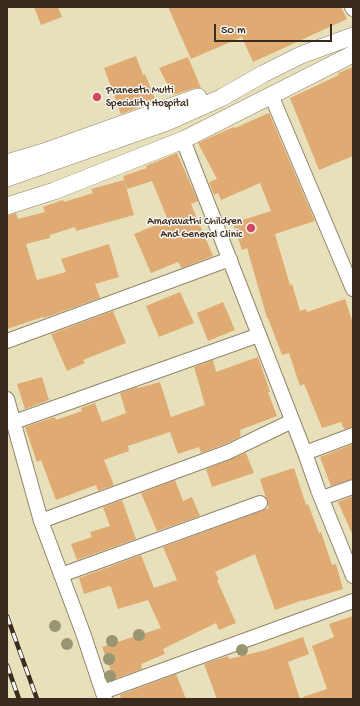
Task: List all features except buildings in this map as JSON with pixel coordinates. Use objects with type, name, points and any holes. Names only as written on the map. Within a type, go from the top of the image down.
[{"type":"street","points":[[7,178],[168,122],[221,98],[263,74],[301,55],[353,36]]},
{"type":"street","points":[[7,206],[54,191],[183,140],[353,54]]},
{"type":"street","points":[[7,163],[58,147],[263,74]]},
{"type":"street","points":[[7,187],[137,141],[226,104],[271,95]]},
{"type":"street","points":[[271,95],[353,289]]},
{"type":"street","points":[[183,140],[322,498],[350,557],[353,576]]},
{"type":"street","points":[[7,341],[230,259]]},
{"type":"street","points":[[14,422],[259,335]]},
{"type":"street","points":[[7,399],[41,521],[62,575],[104,695],[353,601]]},
{"type":"street","points":[[41,521],[228,452],[292,421]]},
{"type":"street","points":[[305,453],[353,435]]},
{"type":"street","points":[[322,498],[353,487]]},
{"type":"street","points":[[62,575],[260,503]]},
{"type":"railway","points":[[7,616],[37,699]]},
{"type":"railway","points":[[7,665],[19,699]]},
{"type":"place","name":"Praneeth Multi Speciality Hospital","points":[[97,97]]},
{"type":"place","name":"Amaravathi Children And General Clinic","points":[[251,228]]}]
